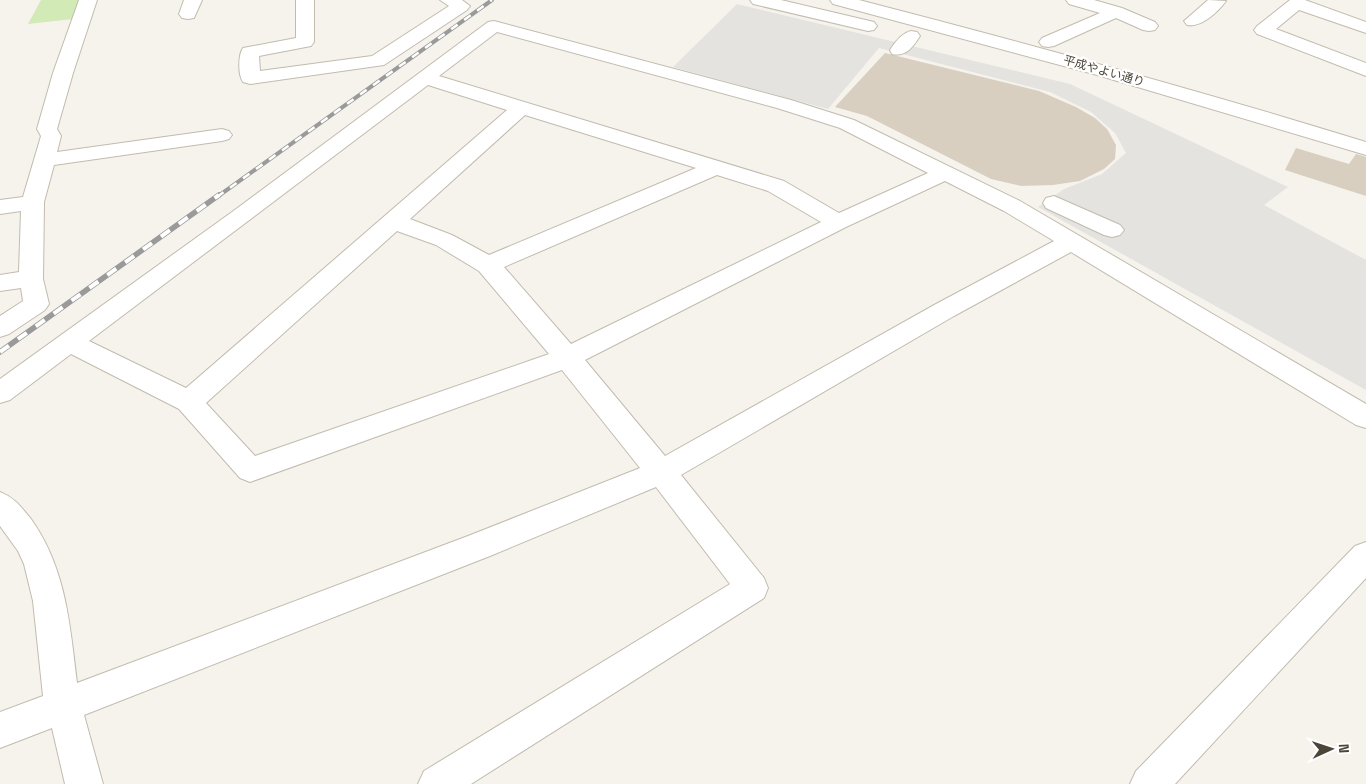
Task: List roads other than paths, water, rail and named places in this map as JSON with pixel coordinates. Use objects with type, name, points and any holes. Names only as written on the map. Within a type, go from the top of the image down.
[{"type":"street","points":[[0,328],[36,304],[31,279],[33,202],[51,136],[46,129],[88,0]]},
{"type":"street","points":[[305,0],[304,42],[250,52],[250,78],[377,61],[461,6],[448,0]]},
{"type":"street","points":[[760,0],[887,31],[905,43],[1202,98]]},
{"type":"street","name":"平成やよい通り","points":[[839,0],[1006,43],[1202,98],[1366,149]]},
{"type":"street","points":[[906,0],[1048,42],[1202,98]]},
{"type":"street","points":[[1075,0],[1116,12],[1149,26]]},
{"type":"street","points":[[1193,21],[1216,0]]},
{"type":"street","points":[[1366,28],[1296,3],[1263,30],[1366,70]]},
{"type":"street","points":[[1048,42],[1116,12]]},
{"type":"street","points":[[0,393],[494,26],[784,104],[848,124],[1012,206],[1366,417]]},
{"type":"street","points":[[424,78],[776,186],[838,222]]},
{"type":"street","points":[[189,402],[521,108]]},
{"type":"street","points":[[44,160],[222,135]]},
{"type":"street","points":[[488,265],[715,168]]},
{"type":"street","points":[[69,342],[189,402],[250,470],[566,358],[838,222],[945,173]]},
{"type":"street","points":[[0,207],[33,202]]},
{"type":"street","points":[[1054,203],[1112,230]]},
{"type":"street","points":[[393,221],[444,240],[488,265],[525,306],[661,472],[752,588],[436,784]]},
{"type":"street","points":[[0,730],[479,546],[661,472],[945,310],[1071,242]]},
{"type":"street","points":[[0,283],[31,279]]},
{"type":"street","points":[[0,506],[7,511],[29,542],[40,564],[50,601],[62,707],[70,723],[84,784]]},
{"type":"street","points":[[1149,784],[1366,556]]},
{"type":"railway","points":[[217,197],[492,0]]},
{"type":"railway","points":[[0,352],[219,195]]}]
